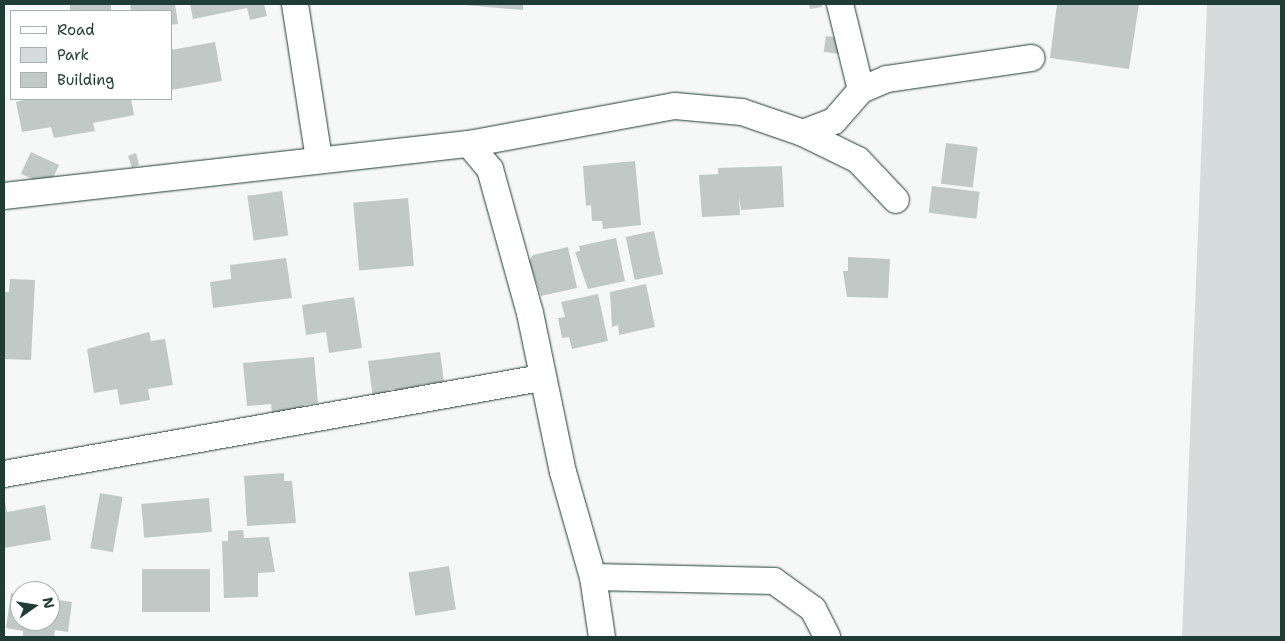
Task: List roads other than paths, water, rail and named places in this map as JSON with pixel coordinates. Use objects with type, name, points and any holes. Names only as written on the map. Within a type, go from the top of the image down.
[{"type":"street","points":[[296,4],[319,159]]},
{"type":"street","points":[[840,4],[861,90]]},
{"type":"street","points":[[803,133],[834,121],[861,90],[887,79],[1031,58]]},
{"type":"street","points":[[4,196],[319,159],[469,144],[675,106],[742,112],[803,133],[858,160],[896,200]]},
{"type":"street","points":[[469,144],[490,169],[530,312],[541,378],[593,578],[602,637]]},
{"type":"street","points":[[4,474],[541,378]]},
{"type":"street","points":[[593,578],[774,581],[813,609],[827,637]]}]
